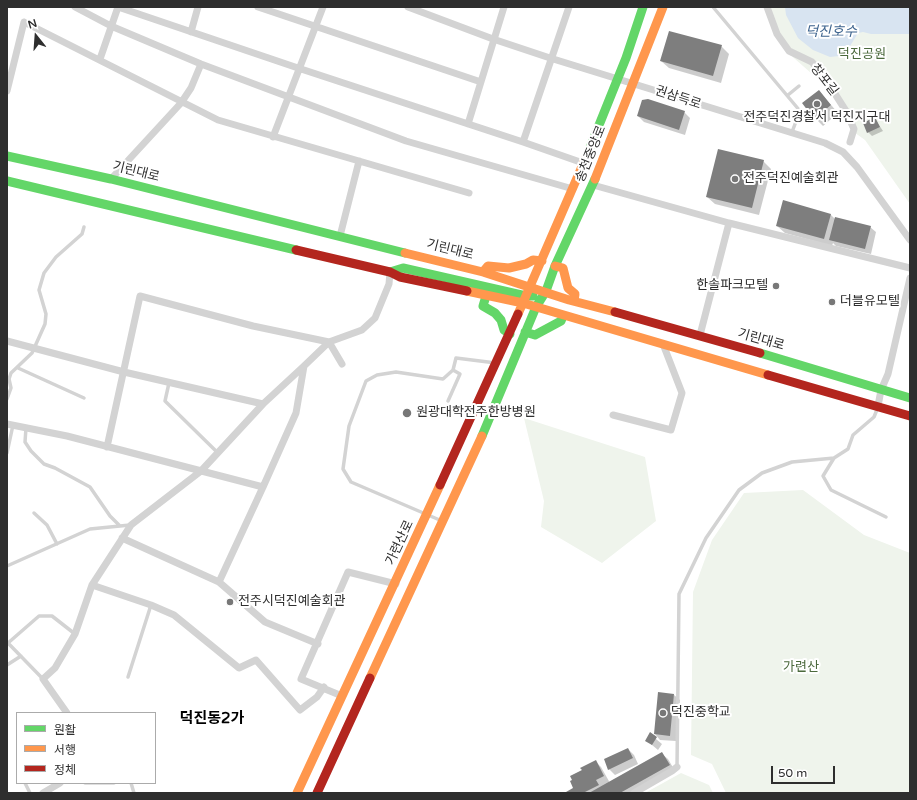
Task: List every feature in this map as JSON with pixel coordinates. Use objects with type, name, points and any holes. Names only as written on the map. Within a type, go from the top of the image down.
[{"type":"street","points":[[75,7],[111,26],[201,64],[287,95],[406,141],[573,190]]},
{"type":"street","points":[[100,59],[118,7],[583,163]]},
{"type":"street","points":[[191,32],[198,7]]},
{"type":"street","points":[[258,7],[481,82]]},
{"type":"street","points":[[273,137],[287,95],[323,7]]},
{"type":"street","name":"권삼득로","points":[[408,7],[493,39],[550,58],[825,143],[844,152],[857,167],[910,240]]},
{"type":"street","points":[[468,124],[504,7]]},
{"type":"street","points":[[523,142],[550,58],[569,7]]},
{"type":"street","name":"송천중앙로","points":[[536,307],[533,294],[542,261],[573,190],[626,58],[643,7]]},
{"type":"street","name":"송천중앙로","points":[[533,294],[555,266],[593,184],[634,84],[663,7]]},
{"type":"street","name":"창포길","points":[[767,7],[777,34],[789,51],[812,62],[823,75],[846,111],[854,129],[850,142]]},
{"type":"street","points":[[7,91],[24,22],[100,59],[181,103],[218,120],[469,192]]},
{"type":"street","points":[[111,179],[181,103],[191,88],[201,64]]},
{"type":"street","name":"기린대로","points":[[7,156],[111,179],[483,272],[533,294]]},
{"type":"street","points":[[340,236],[360,161]]},
{"type":"street","name":"기린대로","points":[[7,181],[390,272],[400,277],[486,296],[533,294],[574,301],[700,335],[910,398]]},
{"type":"street","points":[[593,184],[729,223],[910,268]]},
{"type":"street","points":[[66,712],[43,679],[55,668],[75,634],[92,586],[131,525],[201,471],[263,404],[329,342],[362,330],[375,318],[389,284],[390,272],[404,268],[533,294],[569,210],[567,202]]},
{"type":"street","points":[[700,335],[729,223]]},
{"type":"street","points":[[483,272],[488,266],[509,268],[533,260],[542,261]]},
{"type":"street","points":[[555,266],[563,268],[568,288],[575,294],[574,301]]},
{"type":"street","points":[[878,406],[881,390],[888,374],[907,305],[910,278]]},
{"type":"street","name":"기린대로","points":[[533,294],[536,307],[563,316],[910,416]]},
{"type":"street","name":"가련산로","points":[[298,793],[342,696],[396,584],[510,334],[533,294]]},
{"type":"street","points":[[107,447],[140,296],[253,326],[329,342],[342,364]]},
{"type":"street","points":[[486,296],[483,306],[495,313],[501,320],[504,330],[510,334]]},
{"type":"street","points":[[317,793],[490,418],[536,307]]},
{"type":"street","points":[[525,332],[535,335],[553,324],[561,322],[563,316]]},
{"type":"street","points":[[7,341],[124,372],[263,404]]},
{"type":"street","points":[[612,415],[671,430],[682,393],[663,344]]},
{"type":"street","points":[[219,582],[296,413],[304,366]]},
{"type":"street","points":[[10,424],[263,487]]},
{"type":"street","points":[[122,538],[219,582],[265,622],[318,644]]},
{"type":"street","points":[[342,696],[324,687],[301,679],[318,644],[348,572],[396,584]]},
{"type":"street","points":[[92,586],[151,605],[174,615],[239,668],[256,660],[300,710],[317,697],[324,687]]},
{"type":"street","points":[[634,793],[672,772],[677,767]]},
{"type":"street","points":[[43,793],[58,784]]},
{"type":"lane","points":[[713,7],[788,95],[800,112],[792,132]]},
{"type":"lane","points":[[788,95],[799,86]]},
{"type":"lane","points":[[7,399],[11,388],[9,379],[11,373],[18,368],[35,348],[45,324],[46,314],[39,290],[44,273],[56,257],[82,234],[84,227]]},
{"type":"lane","points":[[443,522],[351,482],[343,469],[348,426],[366,381],[377,375],[396,372],[443,379],[453,370],[456,358],[497,363]]},
{"type":"lane","points":[[18,368],[84,398]]},
{"type":"lane","points":[[448,400],[460,374],[453,370]]},
{"type":"lane","points":[[169,383],[165,401],[218,453]]},
{"type":"lane","points":[[878,406],[874,417],[854,435],[848,449],[834,458],[823,476],[831,490],[886,517]]},
{"type":"lane","points":[[7,453],[10,424]]},
{"type":"lane","points":[[26,427],[25,442],[31,451],[44,464],[55,468],[90,487],[110,516],[119,525]]},
{"type":"lane","points":[[677,767],[680,594],[706,538],[739,490],[762,473],[792,462],[834,458]]},
{"type":"lane","points":[[34,513],[47,525],[57,544]]},
{"type":"lane","points":[[7,566],[90,529],[131,525]]},
{"type":"lane","points":[[128,677],[151,605]]},
{"type":"lane","points":[[43,679],[7,642],[39,616],[52,616],[75,634]]},
{"type":"lane","points":[[7,665],[21,656]]},
{"type":"lane","points":[[26,784],[30,793]]},
{"type":"green space","name":"덕진공원","points":[[765,7],[910,7],[910,204],[865,140],[851,130],[835,97],[820,81],[786,51]]},
{"type":"green space","points":[[524,418],[645,457],[656,521],[602,563],[541,527],[544,501]]},
{"type":"green space","name":"가련산","points":[[803,490],[864,535],[910,553],[910,793],[726,793],[712,764],[691,755],[693,592],[712,540],[744,493]]},
{"type":"green space","points":[[681,773],[709,785],[713,793],[645,793]]},
{"type":"water","name":"덕진호수","points":[[785,7],[910,7],[910,34],[858,33],[847,51],[839,56],[830,57],[813,50],[798,38],[786,15]]},
{"type":"building","points":[[669,31],[722,45],[713,76],[660,61]]},
{"type":"building","name":"전주덕진경찰서 덕진지구대","points":[[819,90],[831,105],[814,119],[802,103]]},
{"type":"building","points":[[648,99],[685,111],[679,130],[637,116],[642,100]]},
{"type":"building","points":[[875,117],[880,127],[867,133],[863,123]]},
{"type":"building","name":"전주덕진예술회관","points":[[718,149],[764,160],[752,208],[706,197]]},
{"type":"building","points":[[783,200],[831,214],[824,239],[776,226]]},
{"type":"building","points":[[835,217],[871,226],[865,249],[829,240]]},
{"type":"building","points":[[658,692],[674,694],[670,736],[654,734]]},
{"type":"building","points":[[650,732],[657,737],[652,745],[645,741]]},
{"type":"building","points":[[628,748],[633,758],[608,770],[604,759]]},
{"type":"building","points":[[662,752],[670,765],[620,793],[589,793]]},
{"type":"building","points":[[596,760],[604,776],[596,780],[599,785],[583,793],[567,793],[566,792],[573,788],[570,781],[572,780],[570,776],[582,770],[580,768]]},
{"type":"traffic: fast","points":[[587,155],[626,58],[643,7]]},
{"type":"traffic: fast","points":[[7,156],[111,179],[405,253]]},
{"type":"traffic: fast","points":[[482,436],[536,307],[546,291],[555,266],[595,179]]},
{"type":"traffic: fast","points":[[7,181],[296,250]]},
{"type":"traffic: fast","points":[[390,272],[403,268],[526,296],[533,296]]},
{"type":"traffic: fast","points":[[486,296],[483,306],[495,313],[501,320],[504,330],[510,334]]},
{"type":"traffic: fast","points":[[525,332],[535,335],[561,321],[563,316]]},
{"type":"traffic: fast","points":[[760,353],[910,398]]},
{"type":"traffic: slow","points":[[595,179],[663,7]]},
{"type":"traffic: slow","points":[[518,314],[587,155]]},
{"type":"traffic: slow","points":[[405,253],[483,272],[569,300],[615,312]]},
{"type":"traffic: slow","points":[[483,272],[488,266],[509,268],[526,264],[533,260],[542,261]]},
{"type":"traffic: slow","points":[[555,266],[563,268],[568,288],[575,294],[574,301]]},
{"type":"traffic: slow","points":[[467,291],[523,303],[768,375]]},
{"type":"traffic: slow","points":[[370,678],[482,436]]},
{"type":"traffic: slow","points":[[297,793],[440,485]]},
{"type":"traffic: jam","points":[[296,250],[390,272],[400,277],[467,291]]},
{"type":"traffic: jam","points":[[615,312],[760,353]]},
{"type":"traffic: jam","points":[[440,485],[518,314]]},
{"type":"traffic: jam","points":[[768,375],[910,416]]},
{"type":"traffic: jam","points":[[317,793],[370,678]]},
{"type":"place","name":"전주덕진경찰서 덕진지구대","points":[[817,104]]},
{"type":"place","name":"전주덕진예술회관","points":[[735,179]]},
{"type":"place","name":"한솔파크모텔","points":[[776,286]]},
{"type":"place","name":"더블유모텔","points":[[832,302]]},
{"type":"place","name":"원광대학전주한방병원","points":[[407,413]]},
{"type":"place","name":"전주시덕진예술회관","points":[[230,602]]},
{"type":"place","name":"덕진중학교","points":[[663,713]]},
{"type":"district","name":"덕진동2가","points":[[212,719]]}]
